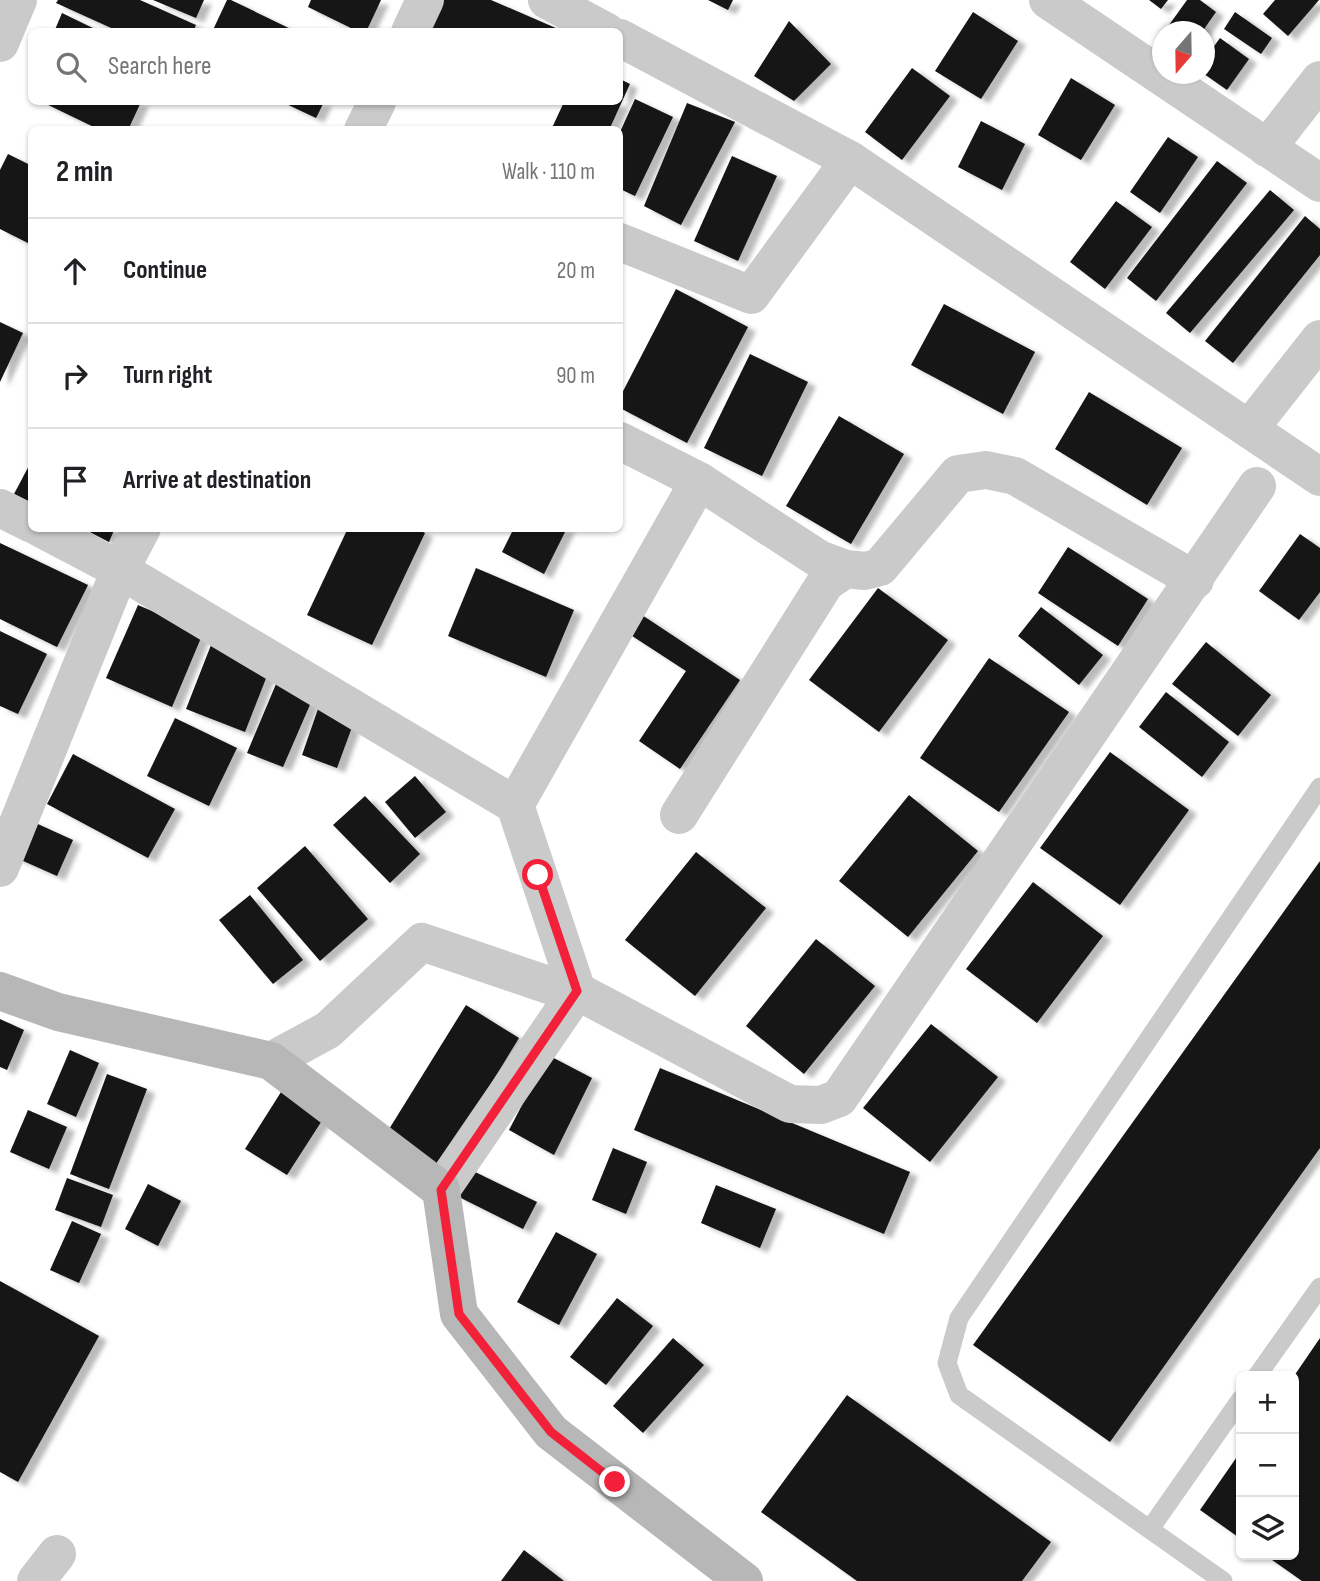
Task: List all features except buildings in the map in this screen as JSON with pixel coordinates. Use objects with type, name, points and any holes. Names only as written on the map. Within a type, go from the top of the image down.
[{"type":"street","points":[[0,43],[18,0]]},
{"type":"street","points":[[412,28],[425,0]]},
{"type":"street","points":[[547,0],[600,28]]},
{"type":"street","points":[[1048,0],[1320,183]]},
{"type":"street","points":[[623,40],[850,160],[1320,477]]},
{"type":"street","points":[[1267,148],[1320,80]]},
{"type":"street","points":[[365,126],[376,105]]},
{"type":"street","points":[[623,243],[751,295],[850,160]]},
{"type":"street","points":[[1250,428],[1320,339]]},
{"type":"street","points":[[623,443],[699,481],[819,559],[846,569],[865,571],[880,567],[958,474],[986,470],[1015,476],[1195,580]]},
{"type":"street","points":[[515,805],[699,481]]},
{"type":"street","points":[[271,1061],[328,1030],[422,942],[569,992],[577,991],[790,1104],[821,1105],[839,1098],[1257,486]]},
{"type":"street","points":[[0,508],[28,522]]},
{"type":"street","points":[[48,532],[120,570],[515,805],[577,991]]},
{"type":"street","points":[[0,868],[120,570],[140,532]]},
{"type":"street","points":[[679,815],[826,582],[846,569]]},
{"type":"street","points":[[0,991],[58,1012],[271,1061],[441,1190]]},
{"type":"street","points":[[577,991],[441,1190],[459,1314],[551,1432],[744,1581]]},
{"type":"lane","points":[[1223,1581],[959,1395],[947,1363],[959,1318],[1320,786]]},
{"type":"lane","points":[[1261,1371],[1320,1287]]},
{"type":"lane","points":[[1150,1529],[1236,1406]]},
{"type":"route","points":[[538,875],[577,991],[441,1190],[459,1314],[551,1432],[615,1482]]}]
